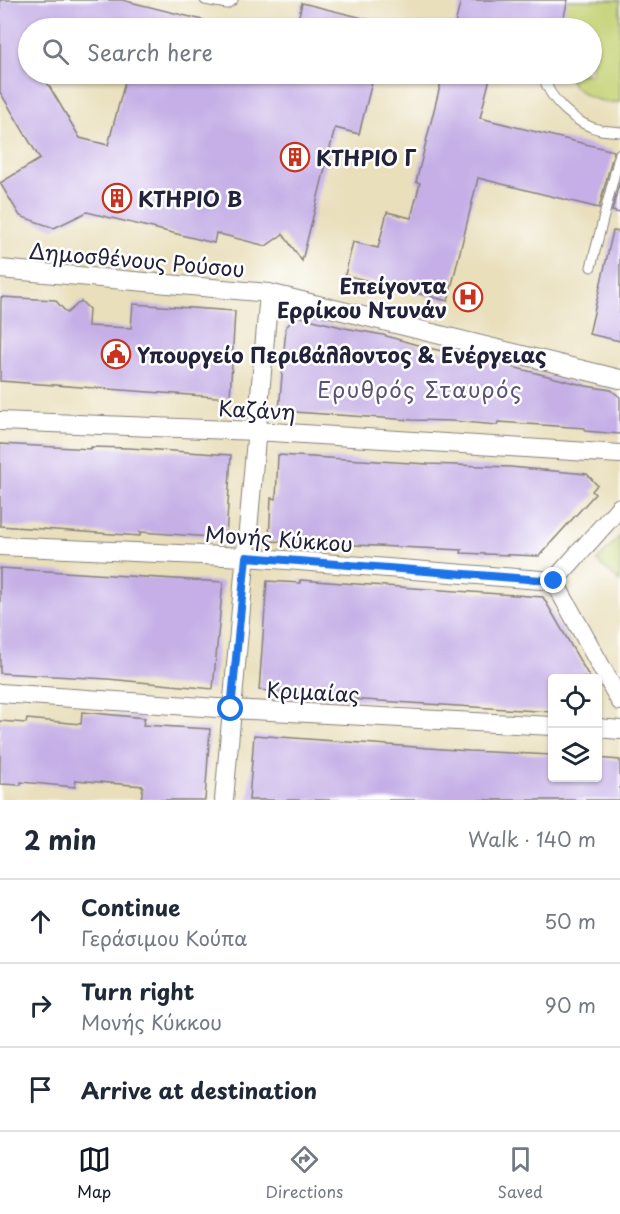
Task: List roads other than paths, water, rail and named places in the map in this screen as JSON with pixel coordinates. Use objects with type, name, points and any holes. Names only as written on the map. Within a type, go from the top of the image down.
[{"type":"street","name":"Δημοσθένους Ρούσου","points":[[0,269],[269,293],[620,379]]},
{"type":"street","points":[[224,800],[269,293]]},
{"type":"street","name":"Καζάνη","points":[[0,421],[256,431],[620,454]]},
{"type":"street","points":[[620,507],[554,581],[620,701]]},
{"type":"street","name":"Μονής Κύκκου","points":[[0,546],[246,557],[554,581]]},
{"type":"street","name":"Κριμαίας","points":[[0,693],[231,709],[548,726]]},
{"type":"street","points":[[602,728],[620,730]]},
{"type":"lane","points":[[205,0],[227,4],[233,0]]},
{"type":"lane","points":[[546,84],[557,102],[576,119],[600,130],[620,132]]},
{"type":"lane","points":[[591,267],[620,153]]},
{"type":"place","name":"ΚΤΗΡΙΟ Γ","points":[[295,157]]},
{"type":"place","name":"ΚΤΗΡΙΟ Β","points":[[117,198]]},
{"type":"place","name":"Επείγοντα Ερρίκου Ντυνάν","points":[[468,297]]},
{"type":"place","name":"Υπουργείο Περιβάλλοντος & Ενέργειας","points":[[116,354]]},
{"type":"district","name":"Ερυθρός Σταυρός","points":[[420,388]]}]
